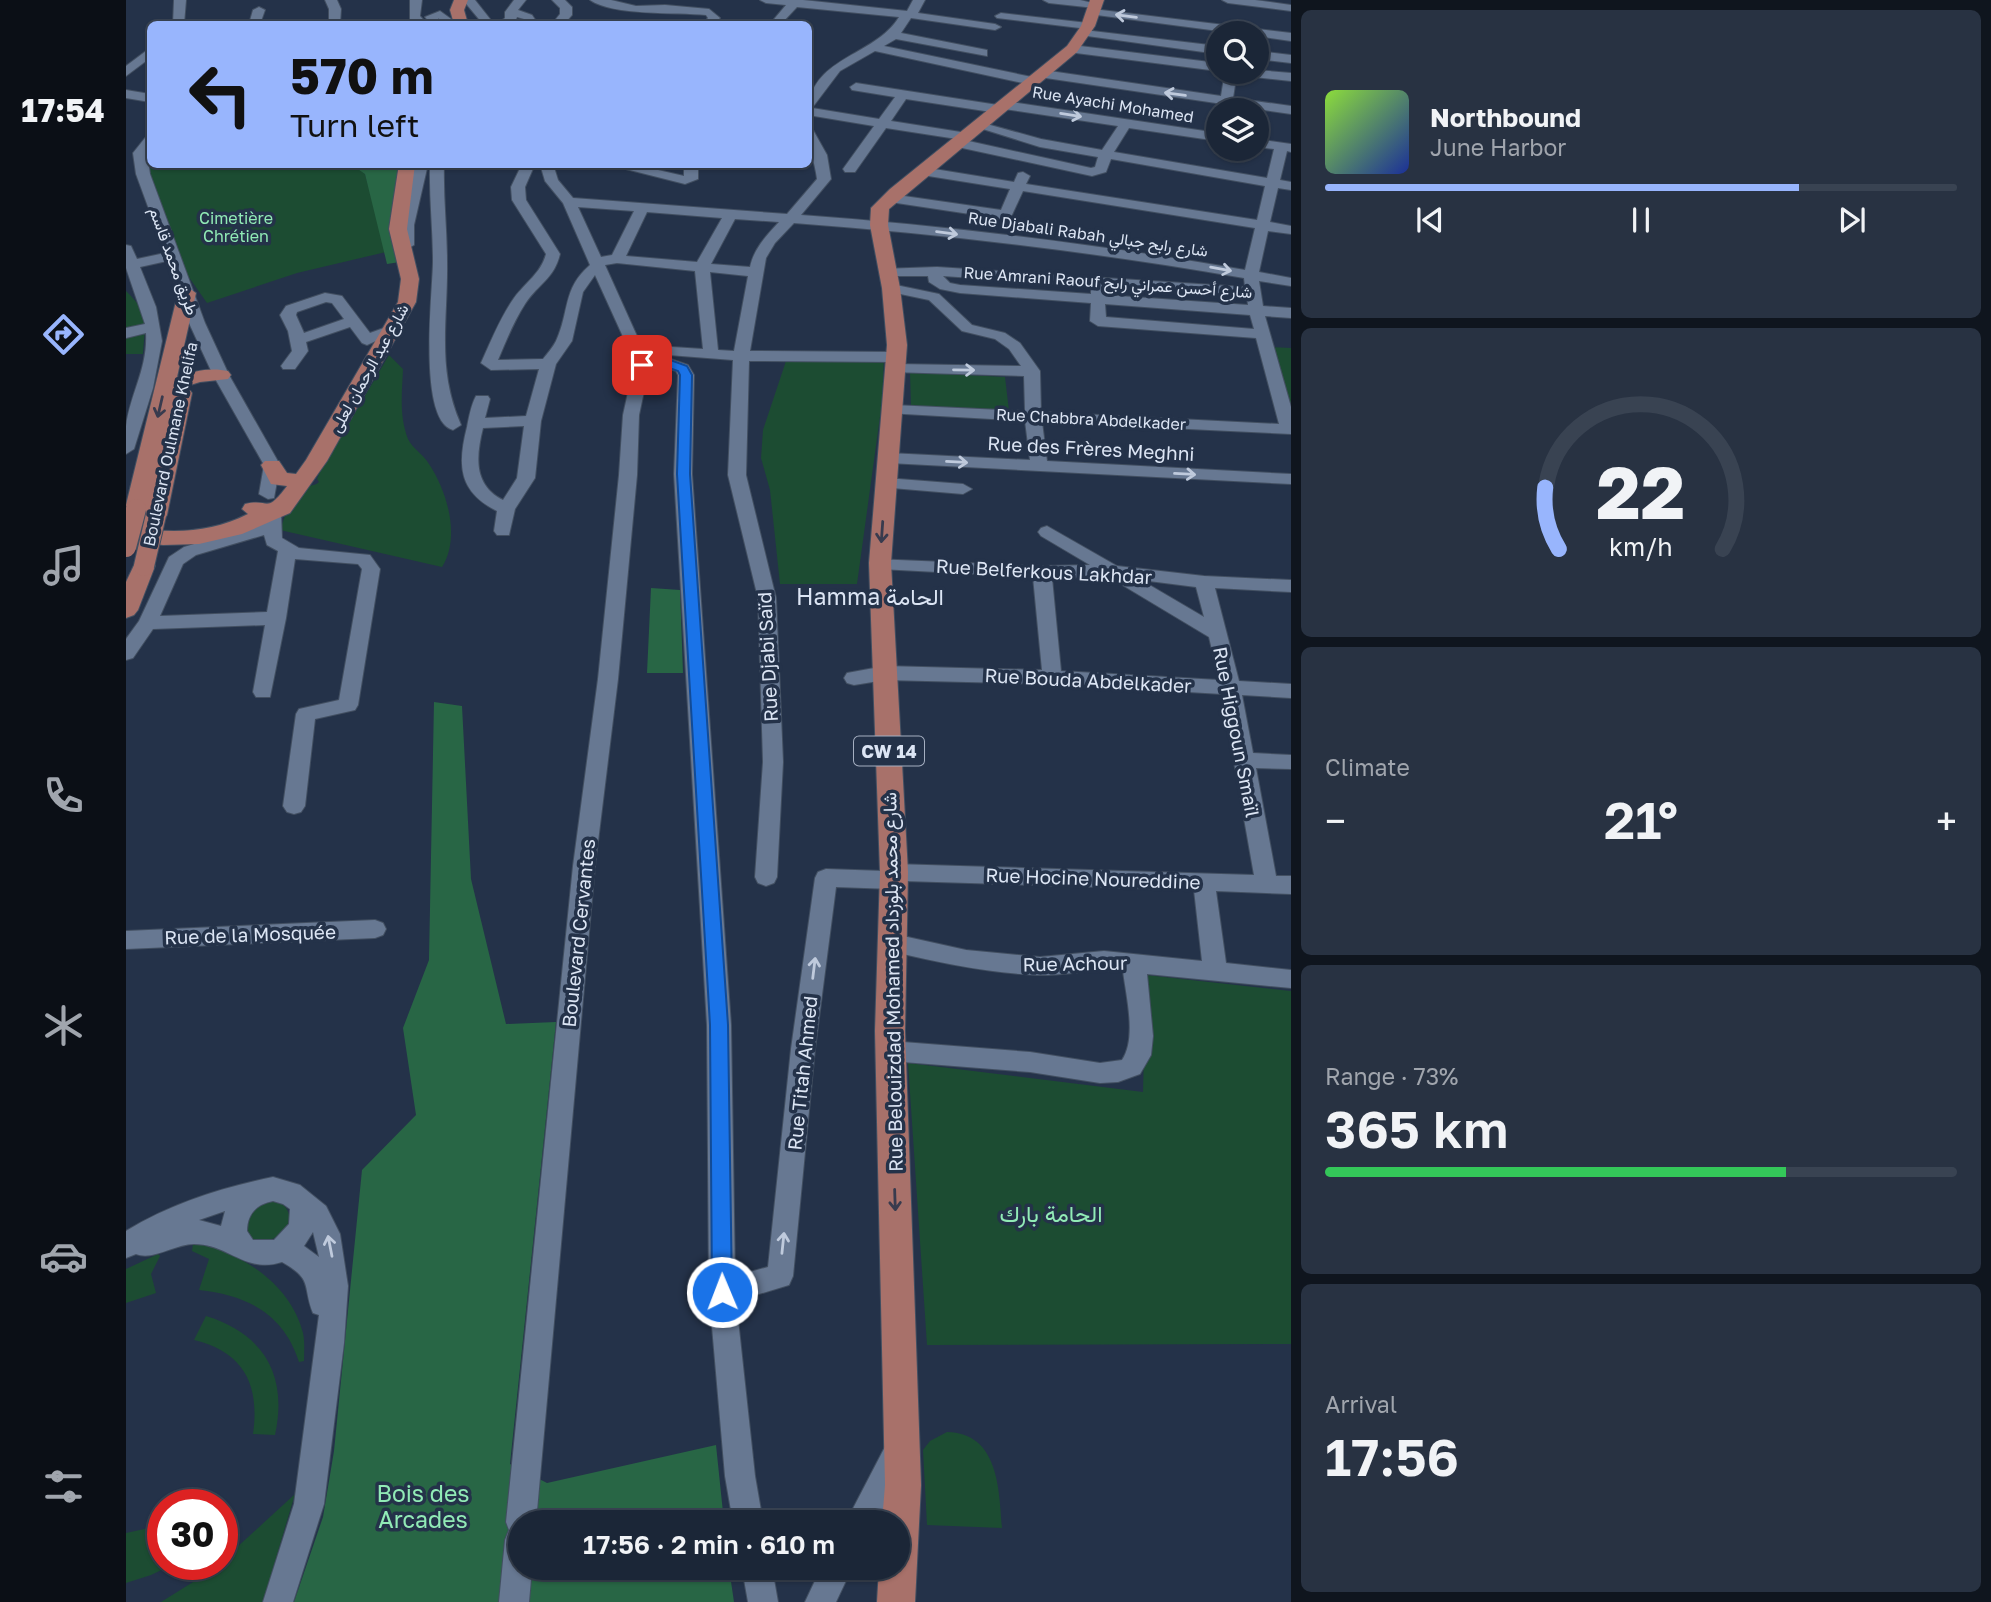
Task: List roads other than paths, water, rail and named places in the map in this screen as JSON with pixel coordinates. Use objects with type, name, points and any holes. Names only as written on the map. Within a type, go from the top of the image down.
[{"type":"main road","points":[[460,21],[457,10],[461,0]]},
{"type":"main road","points":[[879,225],[880,208],[890,198],[1037,78],[1088,21]]},
{"type":"main road","name":"شارع عبد الرحمان لعلى","points":[[126,533],[189,540],[234,529],[270,508],[316,461],[407,302],[408,271],[398,229],[406,168]]},
{"type":"main road","name":"Rue Belouizdad Mohamed شارع محمد بلوزداد","points":[[879,225],[888,280],[896,363],[880,564],[893,876],[891,1051],[903,1485],[896,1602]]},
{"type":"main road","name":"Boulevard Oulmane Khelifa","points":[[126,547],[140,515],[184,381],[187,293]]},
{"type":"main road","points":[[151,362],[186,331]]},
{"type":"main road","name":"Boulevard Oulmane Khelifa","points":[[126,610],[144,566],[140,515],[186,331]]},
{"type":"main road","points":[[184,381],[198,376],[221,375]]},
{"type":"main road","name":"شارع عبد الرحمان لعلى","points":[[140,515],[191,527],[270,508],[293,480],[316,461]]},
{"type":"main road","points":[[272,465],[279,479],[293,480]]},
{"type":"street","points":[[179,21],[180,0]]},
{"type":"street","points":[[331,0],[335,9],[335,21]]},
{"type":"street","points":[[416,0],[414,17],[419,21]]},
{"type":"street","points":[[469,0],[486,21]]},
{"type":"street","points":[[510,12],[520,0]]},
{"type":"street","points":[[558,0],[566,7],[566,15],[561,21]]},
{"type":"street","points":[[596,0],[611,1],[655,13],[709,12],[713,18],[710,21]]},
{"type":"street","points":[[766,0],[911,15],[992,35]]},
{"type":"street","points":[[812,100],[835,68],[894,34],[906,16],[911,15],[919,0]]},
{"type":"street","points":[[975,69],[1009,0]]},
{"type":"street","points":[[1049,0],[1088,21],[1206,63]]},
{"type":"street","points":[[1228,0],[1291,8]]},
{"type":"street","points":[[778,21],[796,2]]},
{"type":"street","points":[[255,21],[259,10]]},
{"type":"street","points":[[510,12],[512,20],[510,21]]},
{"type":"street","points":[[510,12],[527,16],[531,21]]},
{"type":"street","points":[[434,21],[431,17],[440,14],[449,21]]},
{"type":"street","points":[[894,34],[992,35],[1088,21],[1291,37]]},
{"type":"street","points":[[1088,21],[1206,47]]},
{"type":"street","points":[[873,47],[975,69],[1206,99]]},
{"type":"street","points":[[126,52],[147,52]]},
{"type":"street","points":[[126,72],[147,54]]},
{"type":"street","points":[[1269,56],[1291,59]]},
{"type":"street","points":[[1239,98],[1268,91],[1291,77]]},
{"type":"street","points":[[1260,84],[1291,110]]},
{"type":"street","name":"Rue Ayachi Mohamed","points":[[856,87],[1206,135]]},
{"type":"street","points":[[850,169],[904,93]]},
{"type":"street","points":[[126,94],[147,98]]},
{"type":"street","points":[[812,112],[1040,143],[1291,186]]},
{"type":"street","points":[[967,135],[1032,159],[1092,172],[1101,169],[1105,156],[1126,123]]},
{"type":"street","name":"Rue Djabi Saïd","points":[[766,877],[773,762],[767,598],[737,475],[741,356],[755,272],[769,241],[824,179],[820,155],[812,140]]},
{"type":"street","points":[[126,177],[147,145]]},
{"type":"street","points":[[1286,147],[1273,183],[1265,226],[1251,275],[1256,310],[1290,429]]},
{"type":"street","points":[[890,198],[1003,215],[1006,214],[1032,159]]},
{"type":"street","name":"طريق محمد قاسم","points":[[137,160],[187,293]]},
{"type":"street","points":[[408,271],[407,225],[420,168]]},
{"type":"street","points":[[437,168],[435,193],[440,261],[435,358],[439,391],[453,425]]},
{"type":"street","points":[[515,168],[523,181]]},
{"type":"street","points":[[528,168],[518,187],[519,200],[553,254],[549,270],[534,281],[516,303],[489,363],[497,366],[548,364]]},
{"type":"street","points":[[548,168],[552,181],[569,202],[635,349],[1032,371]]},
{"type":"street","points":[[630,168],[685,180],[691,179],[691,168]]},
{"type":"street","points":[[922,171],[1291,230]]},
{"type":"street","name":"Rue Djabali Rabah شارع رابح جبالي","points":[[569,202],[879,225],[1149,257],[1291,282]]},
{"type":"street","points":[[617,259],[643,206]]},
{"type":"street","points":[[711,354],[702,267],[731,214]]},
{"type":"street","points":[[126,249],[153,326],[151,362],[126,449]]},
{"type":"street","points":[[503,531],[506,509],[526,478],[533,421],[548,364],[564,341],[576,292],[583,278],[596,264],[617,259],[755,272]]},
{"type":"street","points":[[132,270],[174,261]]},
{"type":"street","points":[[888,280],[937,271],[1253,292]]},
{"type":"street","name":"Rue Amrani Raouf شارع أحسن عمراني رابح","points":[[937,271],[934,279],[945,286],[1291,313]]},
{"type":"street","points":[[888,280],[934,297],[967,328],[1008,340],[1032,371],[1033,416],[1039,467]]},
{"type":"street","points":[[1098,282],[1098,321],[1263,334]]},
{"type":"street","points":[[289,366],[300,351],[288,315],[290,309],[325,297],[337,299],[367,340],[392,330]]},
{"type":"street","points":[[298,340],[354,321]]},
{"type":"street","points":[[126,333],[153,326]]},
{"type":"street","name":"طريق محمد قاسم","points":[[186,331],[221,375],[272,465]]},
{"type":"street","name":"Boulevard Cervantes","points":[[522,1510],[584,866],[608,679],[628,475],[631,415],[642,365],[662,361],[682,368],[686,375],[684,474],[719,1025],[722,1292]]},
{"type":"street","points":[[482,399],[470,445],[472,477],[482,495],[506,509]]},
{"type":"street","name":"Rue Chabbra Abdelkader","points":[[893,410],[1290,429]]},
{"type":"street","points":[[477,423],[533,421]]},
{"type":"street","points":[[272,465],[270,508],[273,541],[287,550],[364,558],[372,569],[348,705],[306,714],[294,806]]},
{"type":"street","name":"Rue des Frères Meghni","points":[[888,471],[1039,467],[1291,479]]},
{"type":"street","points":[[888,471],[963,489]]},
{"type":"street","points":[[126,653],[148,623],[175,561],[270,508]]},
{"type":"street","points":[[1047,531],[1219,635]]},
{"type":"street","points":[[263,692],[287,550]]},
{"type":"street","name":"Rue Belferkous Lakhdar","points":[[880,564],[1042,572],[1112,571],[1204,582],[1291,586]]},
{"type":"street","points":[[1042,572],[1052,677]]},
{"type":"street","name":"Rue Higgoun Smaïl","points":[[1204,582],[1231,687],[1266,883]]},
{"type":"street","points":[[148,623],[277,618]]},
{"type":"street","name":"Rue Bouda Abdelkader","points":[[854,678],[885,673],[1052,677],[1291,691]]},
{"type":"street","points":[[1242,760],[1291,762]]},
{"type":"street","name":"Rue Titah Ahmed","points":[[722,1292],[780,1276],[803,1049],[826,878],[893,876]]},
{"type":"street","name":"Rue Hocine Noureddine","points":[[893,876],[1291,885]]},
{"type":"street","points":[[1204,882],[1215,970]]},
{"type":"street","name":"Rue de la Mosquée","points":[[126,940],[375,929]]},
{"type":"street","name":"Rue Achour","points":[[894,943],[966,959],[1040,967],[1104,960],[1291,979]]},
{"type":"street","points":[[891,1051],[1030,1062],[1100,1073],[1131,1067],[1139,1055],[1141,1036],[1134,962]]},
{"type":"street","points":[[126,1246],[165,1221],[196,1208],[261,1191],[285,1190],[312,1208],[322,1220],[331,1244],[334,1269],[328,1367],[323,1386],[314,1478],[305,1521],[278,1602]]},
{"type":"street","points":[[240,1246],[235,1238],[234,1220],[243,1203],[261,1191]]},
{"type":"street","points":[[126,1251],[167,1236],[196,1230],[247,1251],[264,1255],[283,1249],[300,1232],[304,1222],[301,1202]]},
{"type":"street","points":[[283,1249],[309,1263],[320,1276],[323,1296],[320,1365],[323,1386]]},
{"type":"street","points":[[722,1292],[740,1476],[746,1510]]},
{"type":"street","points":[[867,1510],[901,1445]]},
{"type":"street","points":[[514,1602],[516,1580]]},
{"type":"street","points":[[759,1580],[763,1602]]},
{"type":"street","points":[[820,1602],[831,1580]]},
{"type":"district","name":"Hamma الحامة","points":[[870,596]]},
{"type":"park label","name":"Cimetière Chrétien","points":[[236,227]]},
{"type":"park label","name":"الحامة بارك","points":[[1051,1213]]},
{"type":"park label","name":"Bois des Arcades","points":[[423,1506]]}]
